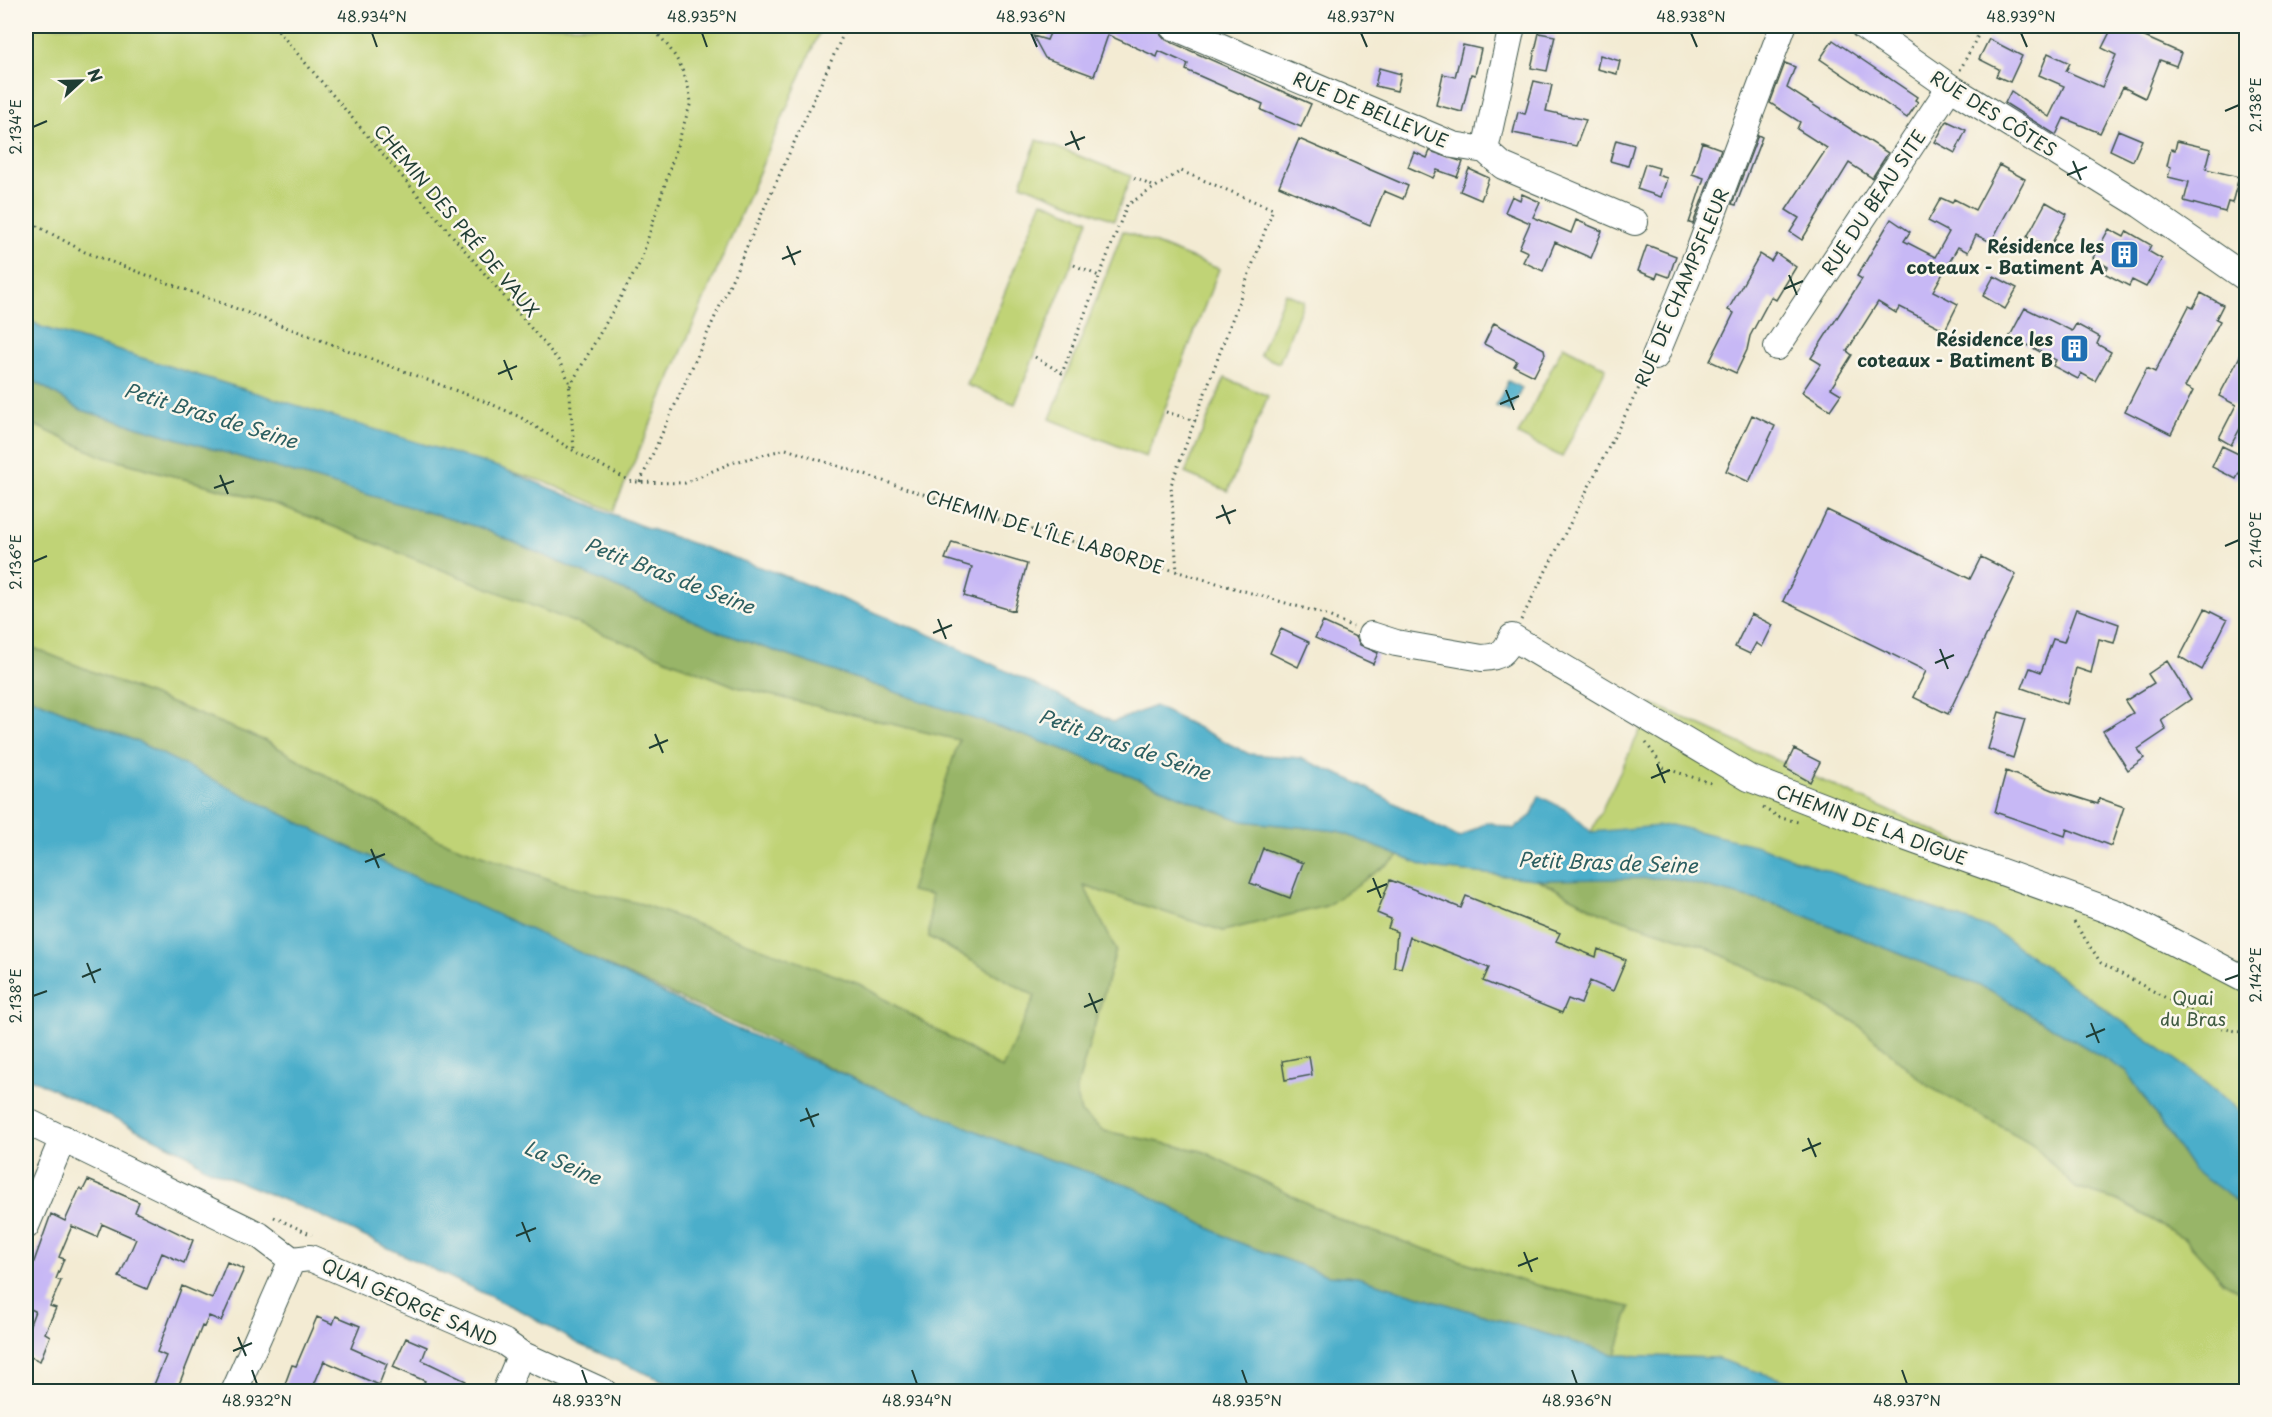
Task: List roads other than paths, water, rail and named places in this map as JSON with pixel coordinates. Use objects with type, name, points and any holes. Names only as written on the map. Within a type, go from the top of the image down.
[{"type":"street","name":"RUE DE BELLEVUE","points":[[1172,26],[1453,145],[1485,150],[1503,166],[1635,222]]},
{"type":"street","points":[[1485,150],[1512,26]]},
{"type":"street","name":"RUE DE CHAMPSFLEUR","points":[[1655,357],[1700,248],[1783,26]]},
{"type":"street","name":"RUE DES CÔTES","points":[[1863,26],[1950,87],[2141,205],[2247,278]]},
{"type":"street","name":"RUE DU BEAU SITE","points":[[1777,347],[1950,87]]},
{"type":"street","name":"CHEMIN DE LA DIGUE","points":[[1371,635],[1396,643],[1482,658],[1496,658],[1506,651],[1512,637],[1749,778],[1870,825],[2119,914],[2247,980]]},
{"type":"street","points":[[26,1121],[259,1235],[292,1260],[234,1392]]},
{"type":"street","points":[[26,1226],[63,1138]]},
{"type":"street","name":"QUAI GEORGE SAND","points":[[292,1260],[310,1258],[504,1342],[521,1354],[604,1392]]},
{"type":"street","points":[[505,1392],[521,1354]]},
{"type":"water","name":"Petit Bras de Seine","points":[[26,318],[41,327],[501,468],[639,525],[780,574],[933,636],[1113,722],[1155,706],[1249,754],[1300,758],[1354,781],[1459,838],[1487,822],[1514,829],[1532,815],[1539,796],[1569,811],[1591,832],[1671,825],[1755,845],[1994,930],[2189,1069],[2246,1117],[2246,1208],[2192,1169],[2127,1072],[1990,990],[1781,906],[1671,878],[1544,880],[1429,868],[1338,831],[1242,821],[1060,748],[719,632],[481,528],[81,410],[26,376]]},
{"type":"water","points":[[1508,381],[1522,388],[1510,412],[1496,406]]},
{"type":"water","name":"La Seine","points":[[26,696],[138,742],[334,840],[581,953],[728,1025],[1023,1151],[1129,1185],[1232,1240],[1327,1275],[1357,1277],[1616,1355],[1715,1358],[1818,1391],[689,1392],[578,1344],[527,1314],[315,1213],[204,1167],[187,1154],[26,1076]]},
{"type":"place","name":"Résidence les coteaux - Batiment A","points":[[2125,255]]},
{"type":"place","name":"Résidence les coteaux - Batiment B","points":[[2074,348]]},
{"type":"park label","name":"Quai du Bras","points":[[2193,1007]]}]
